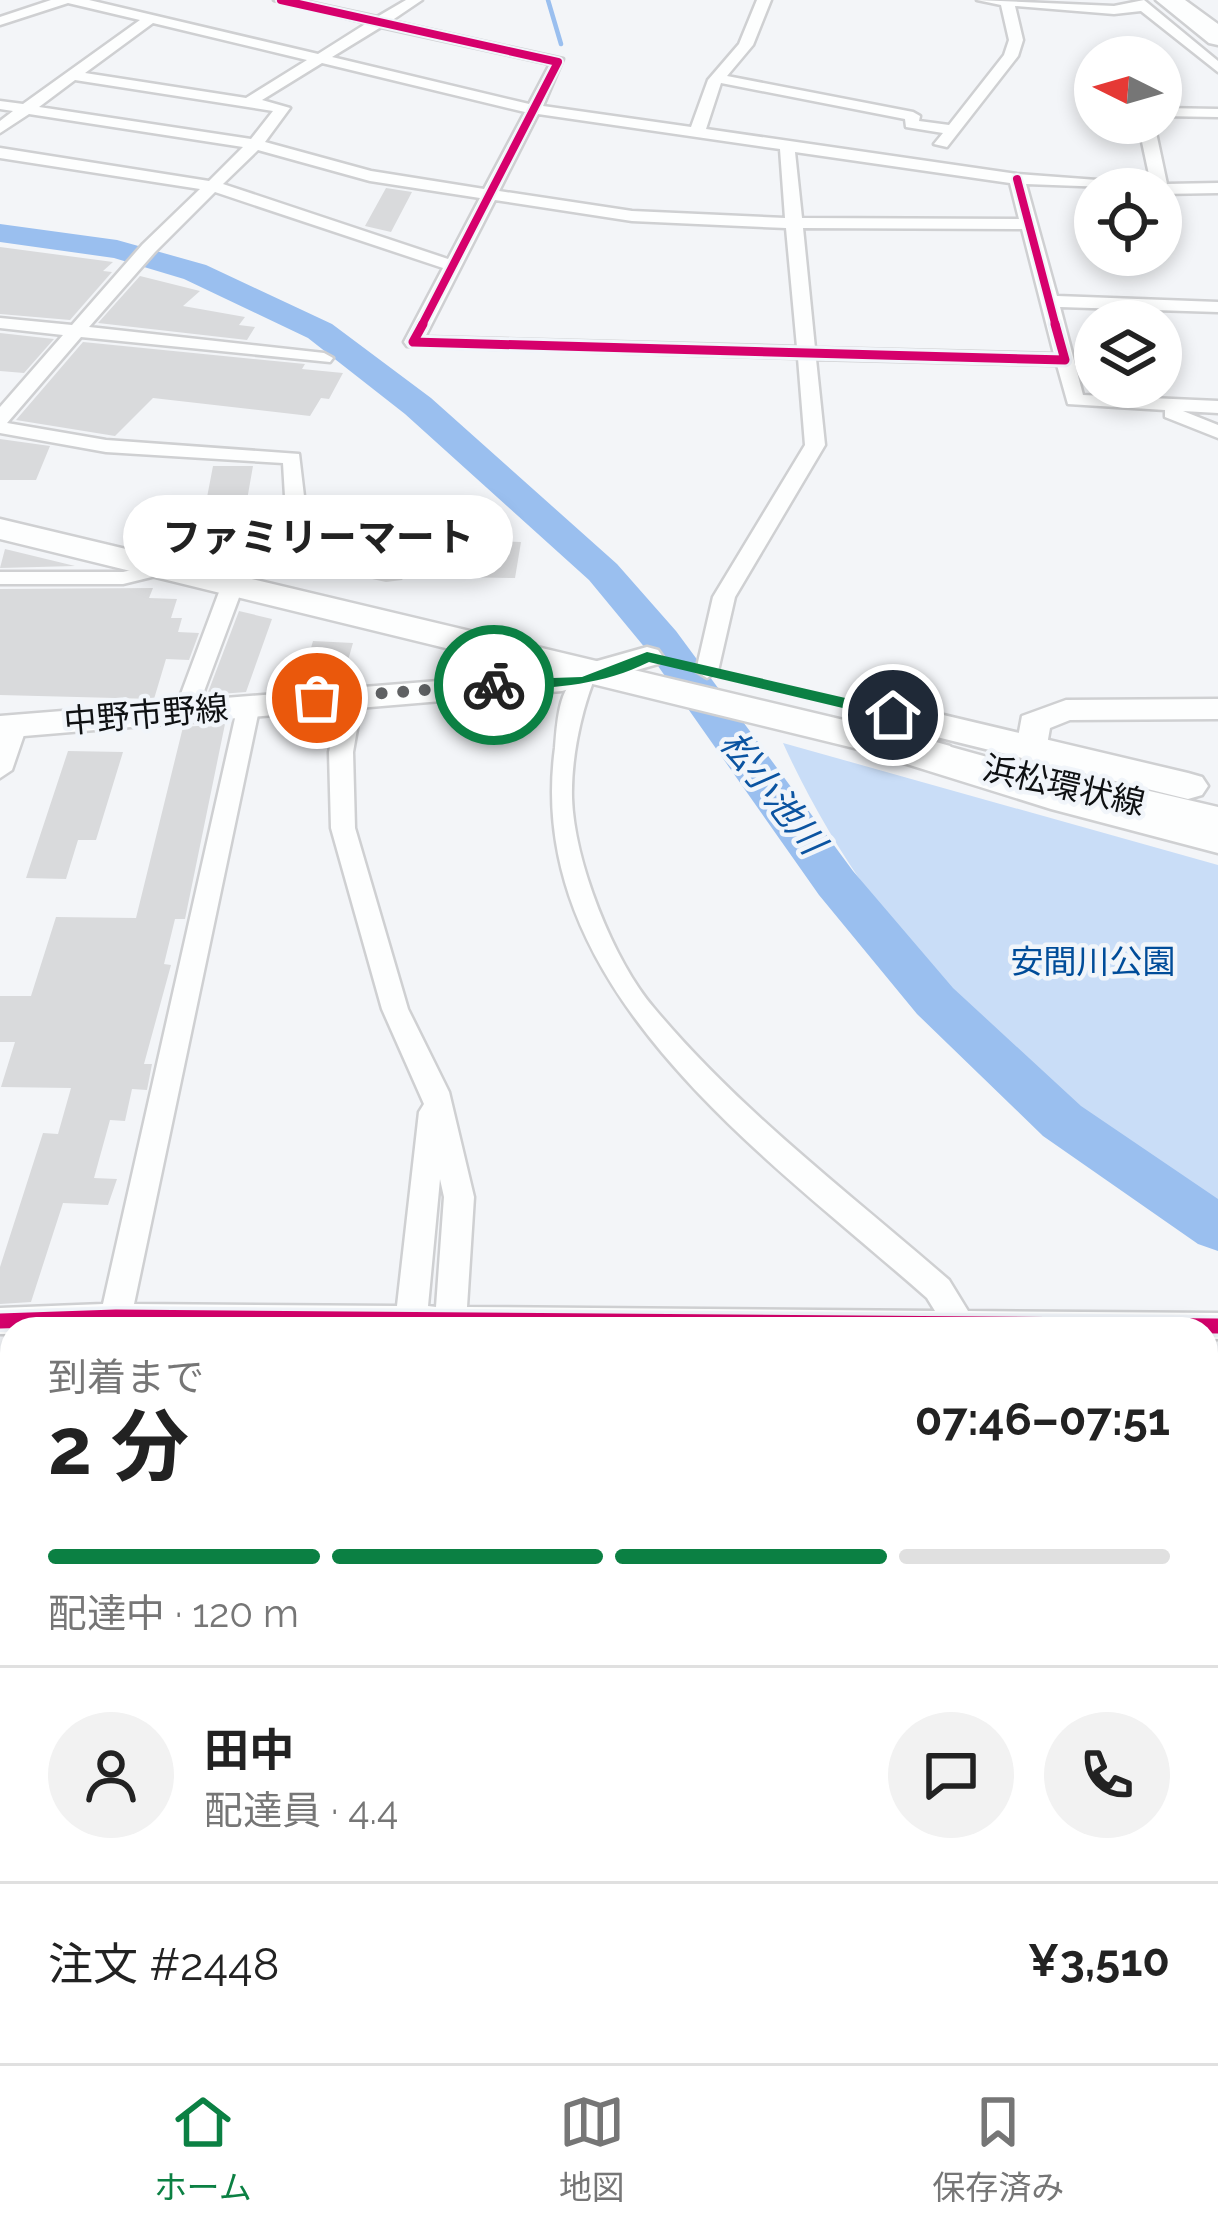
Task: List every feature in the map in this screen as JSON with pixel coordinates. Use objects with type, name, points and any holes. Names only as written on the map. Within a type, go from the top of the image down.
[{"type":"highway","points":[[1150,2],[1217,37]]},
{"type":"highway","points":[[898,746],[1067,798],[1218,837]]},
{"type":"main road","name":"浜松環状線","points":[[0,505],[647,657],[745,708],[1218,820]]},
{"type":"main road","name":"浜松環状線","points":[[0,529],[596,678],[693,677],[1033,748],[1218,794]]},
{"type":"main road","name":"中野市野線","points":[[8,726],[596,678],[647,657]]},
{"type":"main road","points":[[1033,748],[1034,723],[1046,715],[1218,709]]},
{"type":"street","points":[[0,22],[68,0],[533,110],[1017,179],[1074,183]]},
{"type":"street","points":[[281,0],[558,62],[413,342],[1065,360]]},
{"type":"street","points":[[249,102],[415,0]]},
{"type":"street","points":[[697,133],[717,78],[746,45],[764,0]]},
{"type":"street","points":[[984,0],[1114,10],[1150,2],[1218,68]]},
{"type":"street","points":[[938,166],[951,130],[1011,56],[1016,40],[1007,0]]},
{"type":"street","points":[[0,128],[150,19]]},
{"type":"street","points":[[68,75],[283,108],[255,144],[143,254],[0,423],[106,446],[292,458],[296,513],[270,568]]},
{"type":"street","points":[[717,78],[913,116],[911,124],[951,130]]},
{"type":"street","points":[[0,104],[255,144],[370,176],[672,220],[1029,224]]},
{"type":"street","points":[[1182,112],[1218,113]]},
{"type":"street","points":[[693,677],[724,597],[815,446],[787,146]]},
{"type":"street","points":[[0,153],[212,186],[453,266]]},
{"type":"street","points":[[1017,179],[1074,396]]},
{"type":"street","points":[[1182,189],[1218,188]]},
{"type":"street","points":[[1051,301],[1218,307]]},
{"type":"street","points":[[0,323],[324,358]]},
{"type":"street","points":[[1182,407],[1218,407]]},
{"type":"street","points":[[1164,408],[1218,432]]},
{"type":"street","points":[[0,578],[123,578],[165,568]]},
{"type":"street","points":[[186,710],[233,584]]},
{"type":"street","points":[[596,678],[572,710],[560,796],[568,849],[602,946],[642,1012],[702,1076],[938,1289],[956,1317]]},
{"type":"street","points":[[352,695],[341,752],[343,828],[395,1009],[435,1092],[459,1197],[452,1317]]},
{"type":"street","points":[[115,1317],[249,705]]},
{"type":"street","points":[[0,770],[8,726]]},
{"type":"street","points":[[411,1317],[435,1092]]},
{"type":"green space","name":"安間川公園","points":[[783,743],[1218,865],[1218,1216],[1090,1126],[955,1000],[876,903],[841,851]]},
{"type":"building","points":[[386,188],[412,192],[391,232],[365,226]]},
{"type":"building","points":[[0,247],[113,262],[103,271],[112,272],[70,320],[0,314]]},
{"type":"building","points":[[140,276],[200,291],[183,306],[245,317],[239,325],[255,327],[247,340],[98,323]]},
{"type":"building","points":[[0,333],[54,339],[24,373],[0,371]]},
{"type":"building","points":[[83,342],[305,364],[302,369],[343,373],[329,399],[321,398],[310,416],[153,398],[115,436],[16,420]]},
{"type":"building","points":[[0,439],[50,446],[36,480],[0,480]]},
{"type":"building","points":[[213,466],[253,466],[241,534],[200,534]]},
{"type":"building","points":[[352,525],[385,528],[430,544],[402,580],[386,582],[289,561],[316,528],[344,534]]},
{"type":"building","points":[[459,540],[521,542],[515,578],[451,577]]},
{"type":"building","points":[[5,549],[75,566],[0,568]]},
{"type":"building","points":[[153,588],[149,598],[177,599],[171,618],[182,618],[178,632],[199,633],[189,660],[166,659],[154,699],[0,695],[0,589]]},
{"type":"building","points":[[239,611],[272,619],[246,692],[207,695]]},
{"type":"building","points":[[313,641],[353,643],[342,681],[302,679]]},
{"type":"building","points":[[225,724],[185,919],[175,919],[164,964],[171,965],[144,1064],[152,1064],[147,1090],[132,1089],[125,1121],[110,1120],[94,1178],[117,1179],[108,1205],[63,1203],[31,1302],[0,1304],[0,1267],[43,1133],[58,1134],[71,1088],[1,1087],[15,1042],[0,1042],[0,996],[31,996],[56,917],[136,918],[183,727]]},
{"type":"building","points":[[68,751],[123,752],[96,840],[78,840],[66,879],[26,878]]},
{"type":"waterway","points":[[548,0],[561,44]]},
{"type":"waterway","name":"松小池川","points":[[0,233],[117,249],[195,272],[320,331],[418,406],[603,572],[661,640],[836,883],[935,1001],[1062,1121],[1218,1228]]},
{"type":"cycle path","points":[[281,0],[558,62],[413,342],[1065,360],[1017,179]]},
{"type":"way so far","points":[[317,698],[494,685]]},
{"type":"place","name":"ファミリーマート","points":[[317,698]]},
{"type":"route","points":[[494,685],[582,682],[647,657],[893,715]]}]
